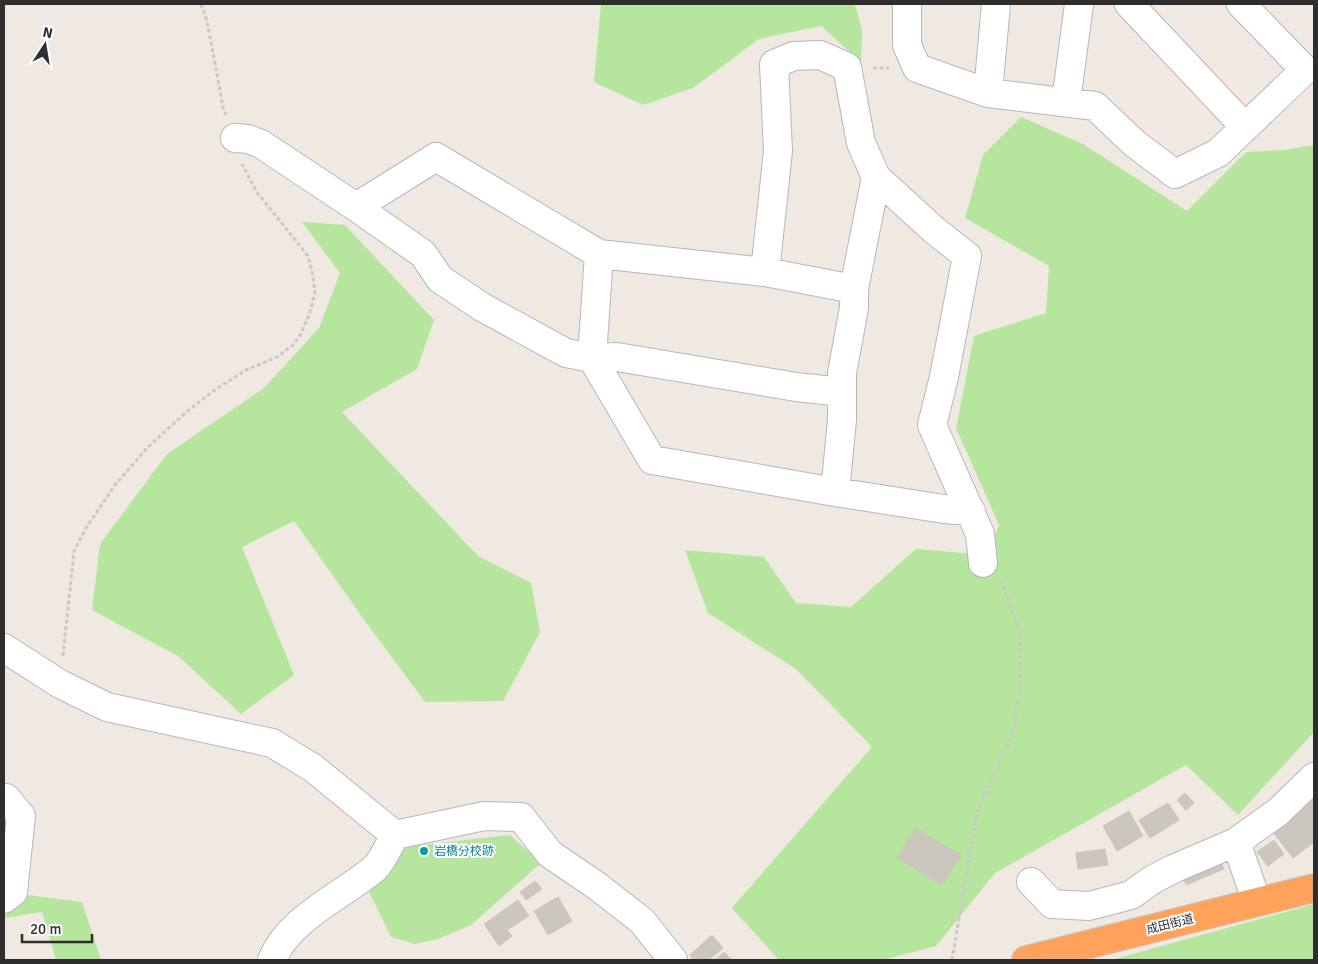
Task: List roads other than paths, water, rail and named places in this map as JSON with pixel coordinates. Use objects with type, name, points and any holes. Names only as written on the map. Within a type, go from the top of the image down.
[{"type":"highway","name":"成田街道","points":[[1026,960],[1314,888]]},
{"type":"street","points":[[907,4],[907,45],[917,68],[988,93],[1095,106],[1134,143],[1175,174],[1218,153],[1305,70],[1241,4]]},
{"type":"street","points":[[988,93],[996,4]]},
{"type":"street","points":[[1066,102],[1079,4]]},
{"type":"street","points":[[1129,4],[1245,127]]},
{"type":"street","points":[[765,272],[778,151],[774,64],[794,56],[820,55],[847,67],[861,144],[876,177],[934,230],[967,256],[944,376],[932,425],[980,534],[983,563]]},
{"type":"street","points":[[235,138],[248,139],[261,144],[356,206],[423,254],[440,279],[482,307],[566,353],[592,358],[617,357],[796,387],[842,392]]},
{"type":"street","points":[[356,206],[436,157],[599,254],[765,272],[854,289]]},
{"type":"street","points":[[834,492],[842,420],[842,373],[854,308],[854,289],[876,177]]},
{"type":"street","points":[[599,254],[592,358],[652,460],[944,510],[971,511]]},
{"type":"street","points":[[4,648],[60,684],[107,707],[272,743],[313,768],[394,835]]},
{"type":"street","points":[[1031,882],[1052,904],[1089,906],[1131,895],[1152,880],[1173,869],[1236,842],[1278,812],[1314,777]]},
{"type":"street","points":[[4,798],[21,816],[13,892],[4,899]]},
{"type":"street","points":[[272,960],[276,951],[295,927],[376,866],[394,835],[484,816],[520,817],[550,854],[597,886],[642,921],[673,960]]},
{"type":"street","points":[[1236,842],[1258,902]]},
{"type":"place","name":"岩橋分校跡","points":[[424,851]]}]
